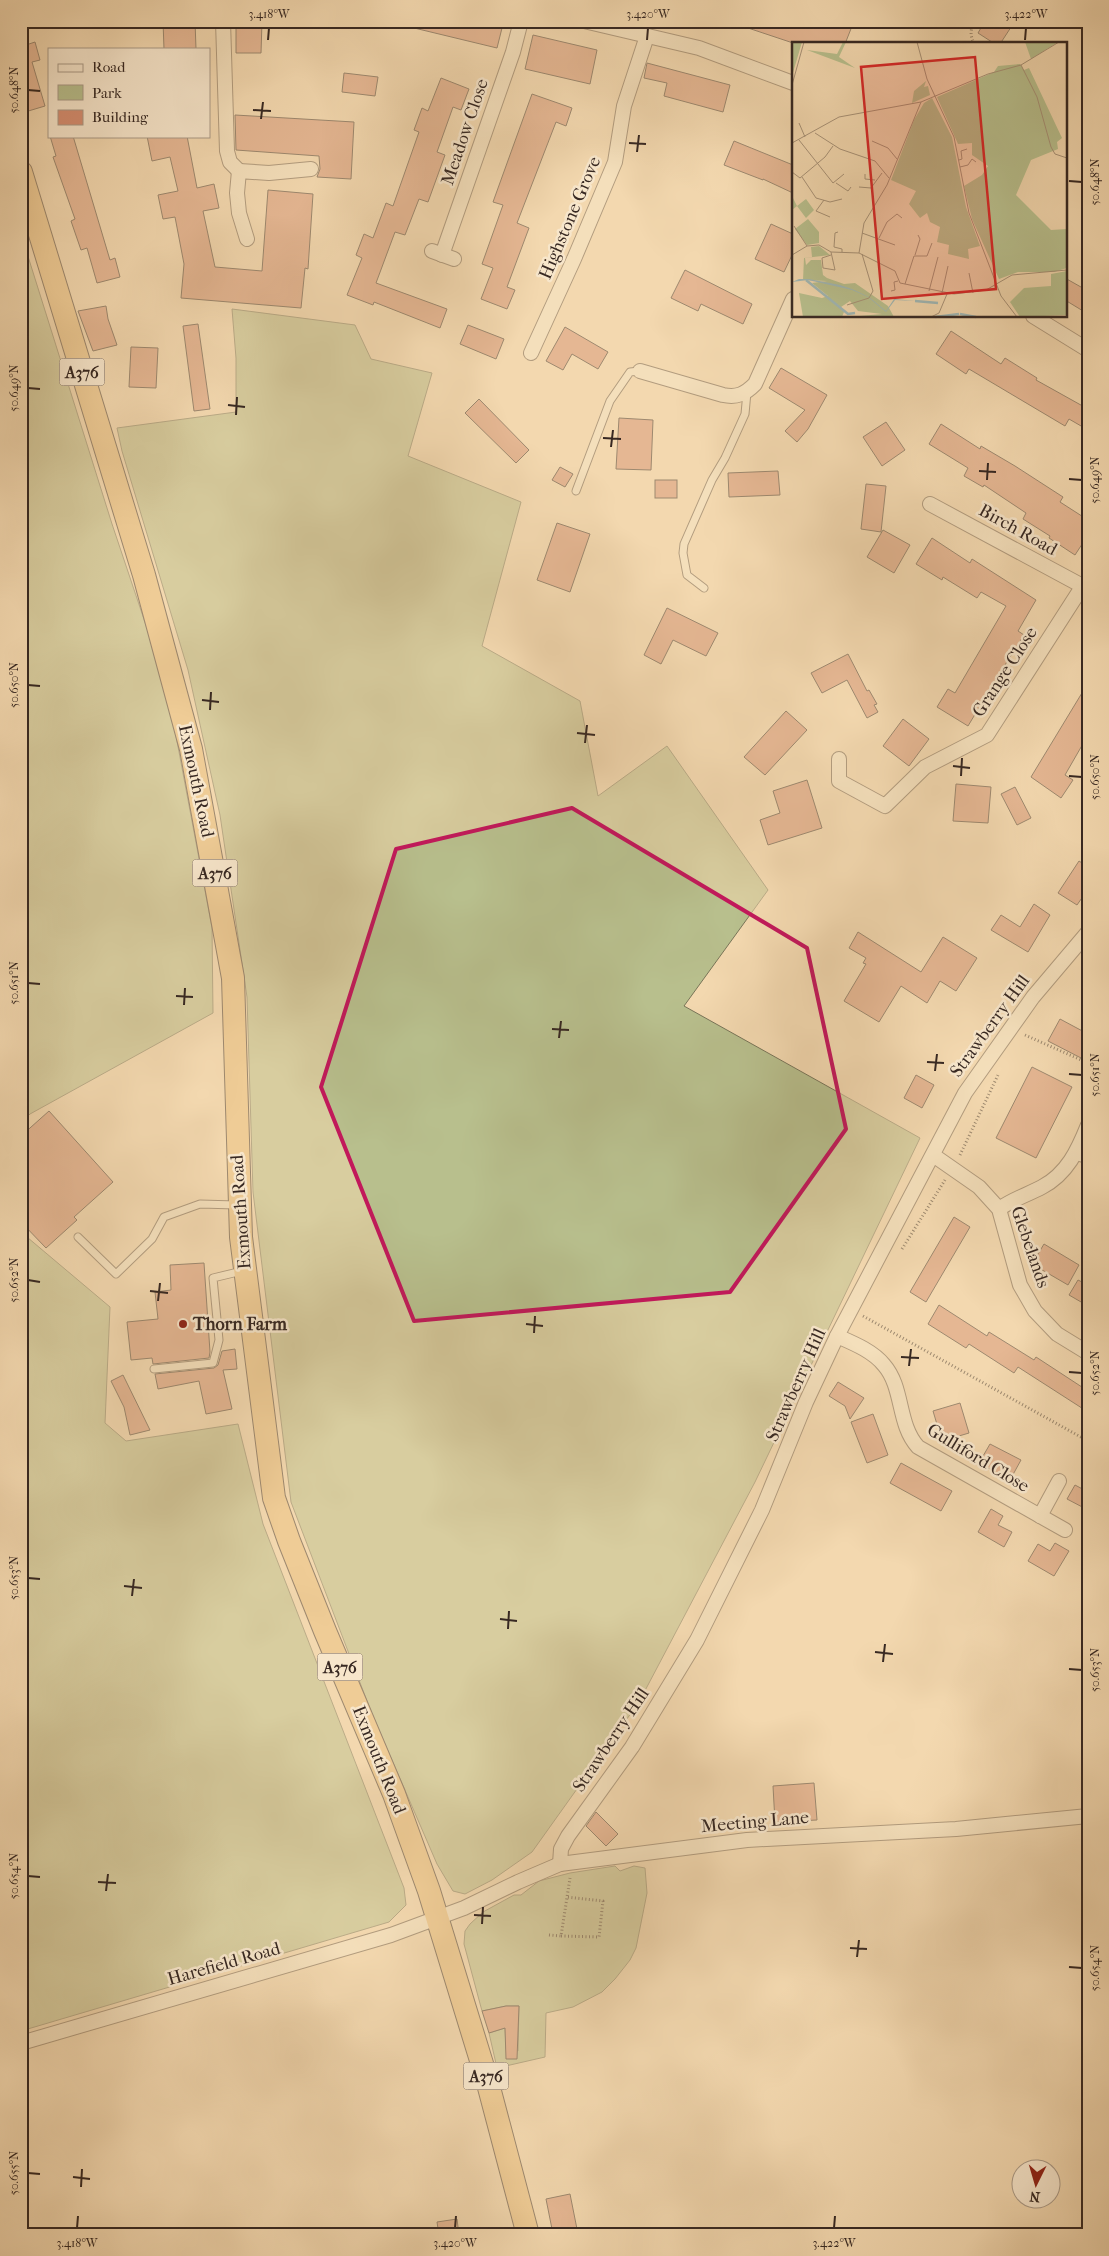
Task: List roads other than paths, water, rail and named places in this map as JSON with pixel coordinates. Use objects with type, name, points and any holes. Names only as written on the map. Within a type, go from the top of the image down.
[{"type":"highway","name":"Exmouth Road","points":[[21,172],[144,574],[191,749],[233,978],[239,1205],[244,1271],[274,1498],[325,1632],[394,1794],[429,1890],[487,2080],[528,2235]]},
{"type":"street","points":[[223,21],[227,151],[230,162],[239,171],[269,173],[311,169]]},
{"type":"street","name":"Meadow Close","points":[[442,255],[513,52],[521,21]]},
{"type":"street","points":[[584,21],[700,48],[792,83]]},
{"type":"street","name":"Highstone Grove","points":[[531,353],[574,259],[615,162],[624,106],[647,36]]},
{"type":"street","points":[[239,171],[238,213],[247,239]]},
{"type":"street","points":[[640,371],[723,396],[734,397],[746,392],[755,384],[792,300]]},
{"type":"street","points":[[1036,318],[1088,350]]},
{"type":"street","name":"Birch Road","points":[[930,504],[1085,588]]},
{"type":"street","name":"Grange Close","points":[[838,759],[838,781],[885,806],[925,767],[987,736],[1085,588]]},
{"type":"street","name":"Strawberry Hill","points":[[566,1864],[561,1849],[568,1836],[632,1747],[696,1640],[762,1510],[806,1402],[851,1309],[933,1156],[964,1093],[1010,1027],[1088,932]]},
{"type":"street","points":[[999,1209],[1014,1199],[1043,1186],[1064,1171],[1074,1156],[1088,1125]]},
{"type":"street","name":"Glebelands","points":[[933,1156],[979,1187],[999,1209],[1020,1285],[1030,1302],[1057,1334],[1088,1353]]},
{"type":"street","name":"Gulliford Close","points":[[838,1336],[856,1344],[884,1365],[894,1387],[904,1427],[918,1447],[1065,1530]]},
{"type":"street","name":"Gulliford Close","points":[[1040,1516],[1059,1481]]},
{"type":"street","name":"Meeting Lane","points":[[437,1920],[566,1864],[747,1840],[956,1829],[1088,1816]]},
{"type":"street","name":"Harefield Road","points":[[21,2043],[437,1920]]},
{"type":"lane","points":[[576,491],[615,391],[630,372],[640,371]]},
{"type":"lane","points":[[704,588],[687,575],[683,553],[684,544],[712,480],[725,458],[745,414],[746,392]]},
{"type":"lane","points":[[1074,1156],[1088,1160]]},
{"type":"lane","points":[[78,1237],[116,1274],[152,1240],[164,1217],[200,1204],[239,1205]]},
{"type":"lane","points":[[154,1369],[213,1363],[219,1340],[213,1278],[244,1271]]},
{"type":"place","name":"Thorn Farm","points":[[183,1324]]}]
